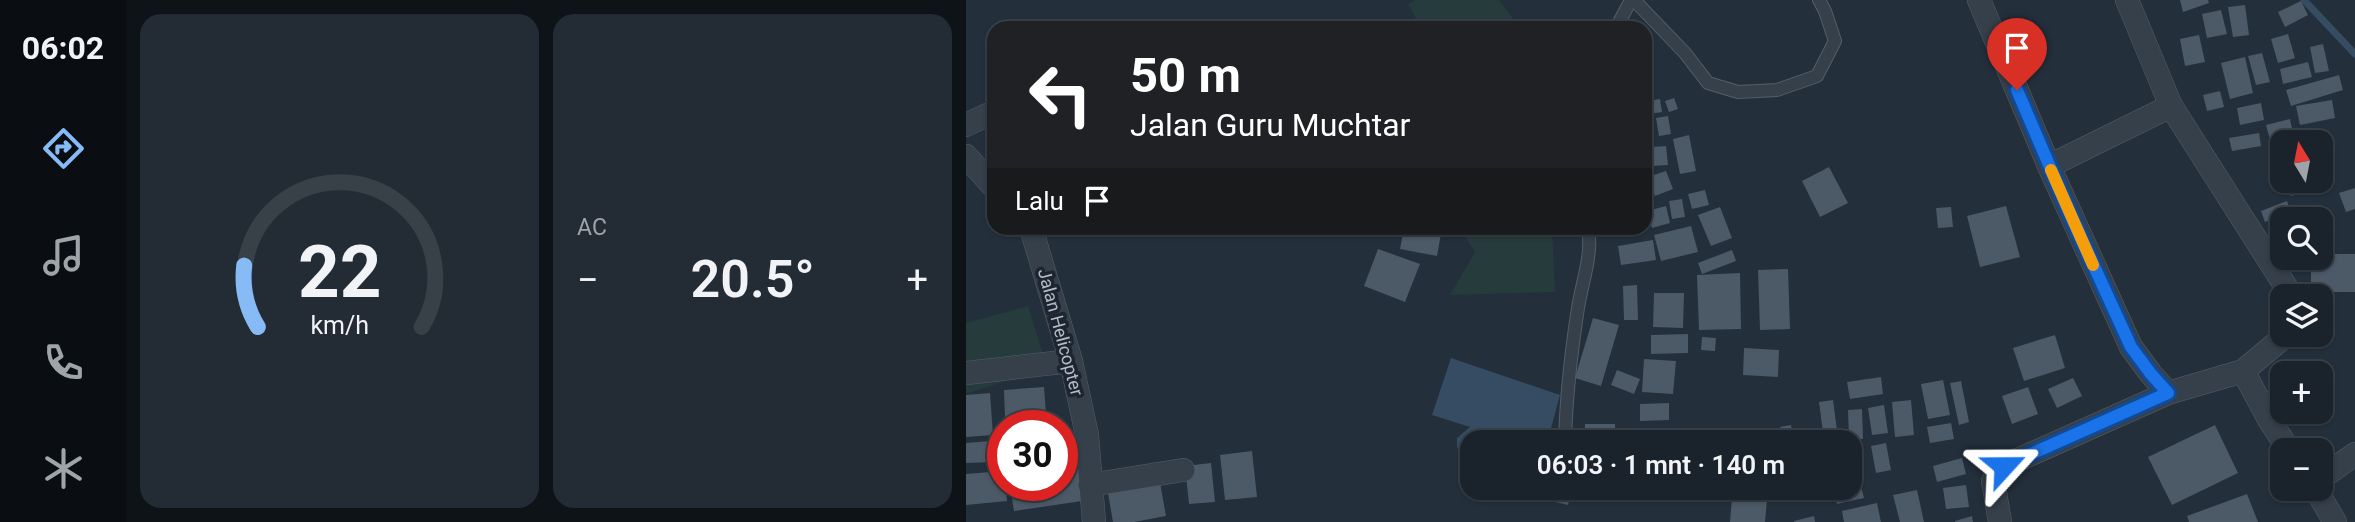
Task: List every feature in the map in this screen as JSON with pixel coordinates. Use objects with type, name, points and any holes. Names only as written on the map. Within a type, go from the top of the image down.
[{"type":"street","points":[[1979,0],[2049,166],[2131,347],[2168,393]]},
{"type":"street","points":[[2127,0],[2171,106],[2284,284]]},
{"type":"street","points":[[2049,166],[2171,106]]},
{"type":"street","points":[[966,156],[987,179]]},
{"type":"street","name":"Jalan Helicopter","points":[[1033,235],[1071,360],[1087,435],[1094,522]]},
{"type":"street","points":[[2000,522],[1993,481],[2004,466],[2168,393],[2243,371],[2272,347]]},
{"type":"street","points":[[966,373],[1071,360]]},
{"type":"street","points":[[2243,371],[2282,438]]},
{"type":"street","points":[[2333,470],[2355,454]]},
{"type":"street","points":[[1090,485],[1184,470]]},
{"type":"street","points":[[2323,501],[2335,522]]},
{"type":"lane","points":[[1620,21],[1633,0],[1685,52],[1708,83],[1738,92],[1777,90],[1817,76],[1835,41],[1819,0]]},
{"type":"lane","points":[[1565,430],[1567,389],[1578,304],[1586,277],[1588,235]]},
{"type":"green space","points":[[1415,0],[1499,0],[1515,21],[1417,21],[1408,4]]},
{"type":"green space","points":[[1464,235],[1552,235],[1555,292],[1450,295],[1475,252]]},
{"type":"green space","points":[[1028,306],[1047,367],[966,394],[966,323]]},
{"type":"water","points":[[1451,358],[1560,395],[1551,430],[1466,430],[1470,427],[1432,415]]},
{"type":"water","points":[[1460,435],[1460,454],[1457,447],[1457,438]]},
{"type":"building","points":[[2180,0],[2208,0],[2209,3],[2183,12]]},
{"type":"building","points":[[2301,1],[2308,15],[2285,27],[2278,12]]},
{"type":"building","points":[[2245,5],[2249,35],[2233,37],[2228,7]]},
{"type":"building","points":[[2221,10],[2227,34],[2207,38],[2202,14]]},
{"type":"building","points":[[2288,34],[2295,58],[2278,63],[2271,39]]},
{"type":"building","points":[[2199,35],[2205,62],[2185,66],[2180,39]]},
{"type":"building","points":[[2323,44],[2329,71],[2315,73],[2310,47]]},
{"type":"building","points":[[2262,53],[2270,82],[2256,85],[2248,56]]},
{"type":"building","points":[[2245,57],[2253,93],[2230,99],[2221,63]]},
{"type":"building","points":[[2308,62],[2312,77],[2283,84],[2280,69]]},
{"type":"building","points":[[2339,75],[2343,90],[2291,106],[2286,90]]},
{"type":"building","points":[[2220,91],[2224,107],[2207,111],[2203,95]]},
{"type":"building","points":[[1674,98],[1678,109],[1669,112],[1665,101]]},
{"type":"building","points":[[1660,99],[1662,112],[1652,114],[1652,100]]},
{"type":"building","points":[[2332,100],[2335,118],[2300,125],[2296,106]]},
{"type":"building","points":[[2261,103],[2264,120],[2240,125],[2237,108]]},
{"type":"building","points":[[1668,116],[1671,134],[1659,136],[1656,118]]},
{"type":"building","points":[[2290,119],[2292,130],[2270,130],[2270,140],[2266,125]]},
{"type":"building","points":[[2259,133],[2261,146],[2232,151],[2229,138]]},
{"type":"building","points":[[1689,135],[1696,171],[1680,174],[1673,139]]},
{"type":"building","points":[[1666,146],[1668,165],[1652,166],[1652,147]]},
{"type":"building","points":[[1829,167],[1848,203],[1820,217],[1802,181]]},
{"type":"building","points":[[1666,171],[1673,189],[1655,196],[1652,176]]},
{"type":"building","points":[[2355,188],[2355,209],[2346,212],[2339,193]]},
{"type":"building","points":[[1705,190],[1709,205],[1692,209],[1688,194]]},
{"type":"building","points":[[1682,199],[1685,217],[1672,219],[1669,201]]},
{"type":"building","points":[[2287,201],[2289,207],[2271,207]]},
{"type":"building","points":[[1666,206],[1670,223],[1652,228],[1652,210]]},
{"type":"building","points":[[2006,206],[2020,257],[1980,267],[1967,216]]},
{"type":"building","points":[[1720,207],[1732,238],[1711,246],[1698,215]]},
{"type":"building","points":[[1951,207],[1953,227],[1938,228],[1936,208]]},
{"type":"building","points":[[2270,208],[2270,220],[2265,222],[2261,211]]},
{"type":"building","points":[[1691,226],[1698,252],[1661,261],[1654,235]]},
{"type":"building","points":[[1403,235],[1441,235],[1437,256],[1400,249]]},
{"type":"building","points":[[1653,240],[1656,260],[1621,265],[1618,246]]},
{"type":"building","points":[[1378,249],[1420,264],[1405,302],[1364,286]]},
{"type":"building","points":[[1732,250],[1736,261],[1702,274],[1698,263]]},
{"type":"building","points":[[2333,254],[2355,254],[2355,292],[2333,292],[2333,284],[2311,284],[2311,270],[2333,270]]},
{"type":"building","points":[[1788,269],[1790,329],[1760,330],[1758,270]]},
{"type":"building","points":[[1740,273],[1741,329],[1699,330],[1697,275]]},
{"type":"building","points":[[1637,285],[1638,320],[1624,320],[1623,286]]},
{"type":"building","points":[[1654,293],[1684,293],[1683,328],[1653,327]]},
{"type":"building","points":[[1593,318],[1619,325],[1601,386],[1575,378]]},
{"type":"building","points":[[1688,334],[1688,353],[1651,354],[1651,335]]},
{"type":"building","points":[[2055,335],[2065,368],[2024,381],[2013,348]]},
{"type":"building","points":[[1702,337],[1716,338],[1715,351],[1701,350]]},
{"type":"building","points":[[1744,348],[1779,350],[1778,377],[1743,375]]},
{"type":"building","points":[[1644,359],[1676,361],[1673,394],[1642,392]]},
{"type":"building","points":[[1617,370],[1640,379],[1634,394],[1611,385]]},
{"type":"building","points":[[1881,377],[1883,394],[1850,399],[1847,382]]},
{"type":"building","points":[[2073,378],[2082,396],[2057,408],[2048,389]]},
{"type":"building","points":[[1943,380],[1950,415],[1928,419],[1921,384]]},
{"type":"building","points":[[1961,381],[1969,422],[1959,425],[1950,383]]},
{"type":"building","points":[[1044,387],[1046,410],[1005,410],[1004,390]]},
{"type":"building","points":[[2028,387],[2038,414],[2012,424],[2002,396]]},
{"type":"building","points":[[990,393],[991,410],[987,410],[987,435],[966,437],[966,395]]},
{"type":"building","points":[[1833,400],[1837,430],[1823,430],[1819,402]]},
{"type":"building","points":[[1911,400],[1914,435],[1895,437],[1892,402]]},
{"type":"building","points":[[1669,403],[1669,420],[1640,421],[1640,404]]},
{"type":"building","points":[[1884,405],[1888,433],[1872,435],[1868,408]]},
{"type":"building","points":[[1862,409],[1863,439],[1862,430],[1849,430],[1848,410]]},
{"type":"building","points":[[1951,423],[1954,439],[1930,443],[1927,427]]},
{"type":"building","points":[[1585,424],[1615,424],[1615,430],[1585,430]]},
{"type":"building","points":[[1791,425],[1792,430],[1781,430],[1780,427]]},
{"type":"building","points":[[2215,425],[2238,473],[2172,505],[2148,457]]},
{"type":"building","points":[[987,441],[987,462],[966,463],[966,443]]},
{"type":"building","points":[[1886,443],[1891,470],[1876,473],[1871,446]]},
{"type":"building","points":[[1082,448],[1089,500],[1014,511],[1012,501],[1078,501],[1078,449]]},
{"type":"building","points":[[1252,451],[1257,497],[1225,500],[1220,455]]},
{"type":"building","points":[[1962,458],[1966,474],[1937,482],[1933,466]]},
{"type":"building","points":[[1211,463],[1215,502],[1189,504],[1185,466]]},
{"type":"building","points":[[987,472],[987,501],[1007,501],[966,505],[966,474]]},
{"type":"building","points":[[1159,477],[1166,516],[1134,522],[1113,522],[1107,487]]},
{"type":"building","points":[[1966,485],[1969,507],[1946,509],[1943,488]]},
{"type":"building","points":[[1917,490],[1924,522],[1900,522],[1893,495]]},
{"type":"building","points":[[2247,494],[2258,522],[2189,522],[2187,516]]},
{"type":"building","points":[[1547,500],[1569,500],[1568,505]]},
{"type":"building","points":[[1732,500],[1767,500],[1765,522],[1730,522]]},
{"type":"building","points":[[1836,500],[1855,500],[1837,504]]},
{"type":"building","points":[[1877,503],[1881,522],[1844,522],[1842,511]]},
{"type":"building","points":[[1814,516],[1815,522],[1794,522],[1794,521]]},
{"type":"building","points":[[1972,516],[1973,522],[1955,522],[1955,521]]},
{"type":"waterway","points":[[2304,0],[2355,54]]},
{"type":"slow traffic","points":[[2051,170],[2093,265]]},
{"type":"route","points":[[2004,466],[2168,393],[2131,347],[2017,90]]}]
